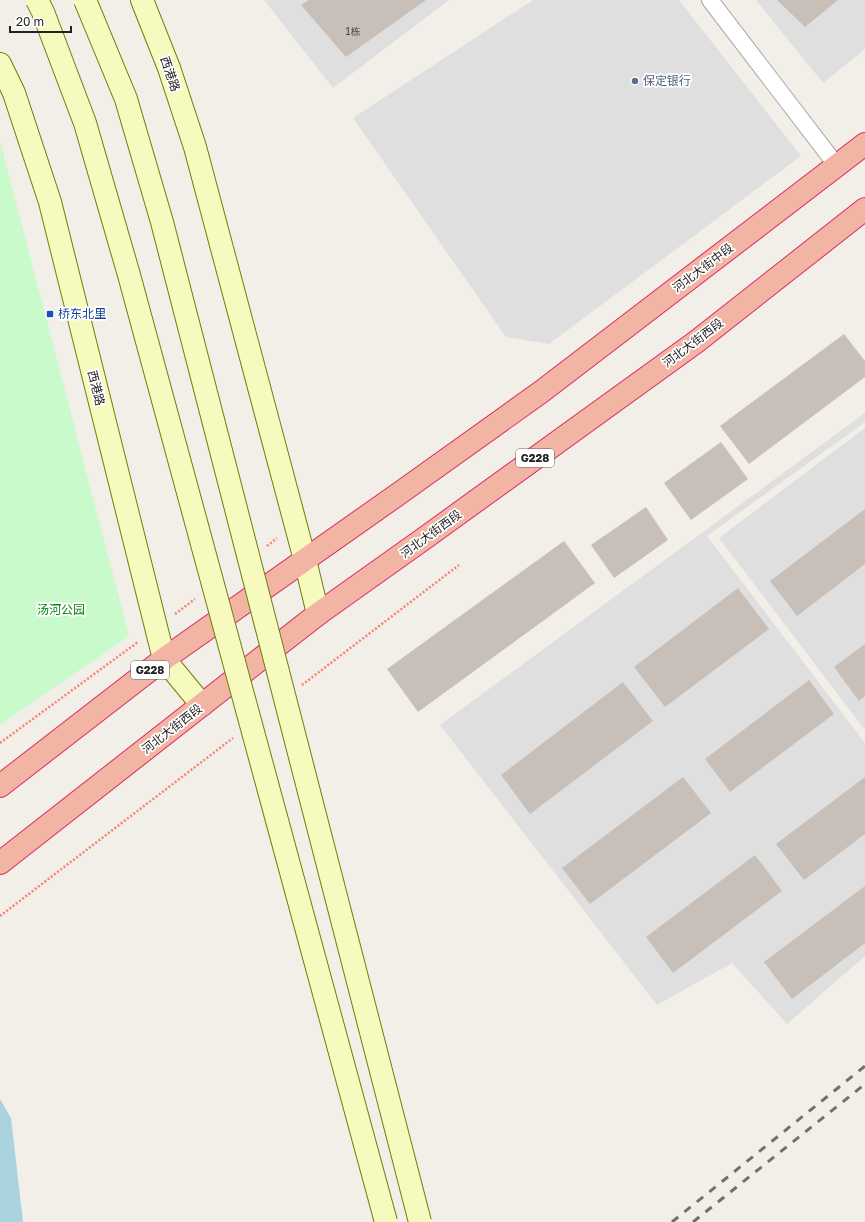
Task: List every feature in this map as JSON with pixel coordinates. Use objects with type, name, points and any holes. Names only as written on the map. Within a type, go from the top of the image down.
[{"type":"highway","name":"河北大街中段","points":[[305,560],[541,392],[865,144]]},
{"type":"highway","name":"河北大街西段","points":[[0,863],[318,614],[696,342],[865,209]]},
{"type":"highway","name":"G228","points":[[0,786],[164,659],[305,560]]},
{"type":"main road","points":[[36,0],[43,12],[85,123],[129,275],[386,1222]]},
{"type":"main road","points":[[85,0],[126,98],[162,222],[420,1222]]},
{"type":"main road","name":"西港路","points":[[142,0],[169,68],[195,147],[318,614]]},
{"type":"main road","name":"西港路","points":[[0,64],[14,93],[50,202],[164,659],[202,705]]},
{"type":"street","points":[[710,0],[837,166]]},
{"type":"path","points":[[302,685],[459,565]]},
{"type":"path","points":[[0,916],[233,738]]},
{"type":"shaded area","points":[[264,0],[449,0],[333,88]]},
{"type":"shaded area","points":[[533,0],[679,0],[801,156],[549,344],[506,337],[353,118]]},
{"type":"shaded area","points":[[756,0],[865,0],[865,49],[823,83]]},
{"type":"shaded area","points":[[865,413],[865,422],[707,536],[865,743],[865,956],[787,1024],[732,963],[657,1005],[440,725]]},
{"type":"shaded area","points":[[865,428],[865,730],[719,538]]},
{"type":"green space","name":"汤河公园","points":[[0,141],[129,636],[0,725]]},
{"type":"water","points":[[0,1099],[11,1118],[23,1222],[0,1222]]},
{"type":"building","points":[[309,0],[426,0],[346,57],[301,5]]},
{"type":"building","points":[[777,0],[838,0],[805,27]]},
{"type":"building","points":[[844,334],[865,361],[865,377],[749,464],[720,426]]},
{"type":"building","points":[[721,442],[748,479],[691,520],[664,483]]},
{"type":"building","points":[[646,507],[668,540],[614,578],[591,545]]},
{"type":"building","points":[[865,509],[865,564],[797,616],[770,581]]},
{"type":"building","points":[[564,541],[595,583],[418,712],[387,669]]},
{"type":"building","points":[[738,588],[769,629],[665,707],[634,667]]},
{"type":"building","points":[[865,644],[865,696],[859,701],[834,667]]},
{"type":"building","points":[[809,680],[834,714],[730,792],[705,759]]},
{"type":"building","points":[[623,682],[653,721],[530,814],[501,775]]},
{"type":"building","points":[[683,777],[711,813],[590,904],[562,868]]},
{"type":"building","points":[[865,777],[865,834],[804,880],[776,844]]},
{"type":"building","points":[[755,855],[782,891],[673,973],[646,937]]},
{"type":"building","points":[[865,886],[865,943],[792,999],[764,962]]},
{"type":"railway","points":[[672,1222],[865,1066]]},
{"type":"railway","points":[[693,1222],[865,1084]]},
{"type":"place","name":"保定银行","points":[[635,81]]},
{"type":"place","name":"桥东北里","points":[[50,314]]}]
